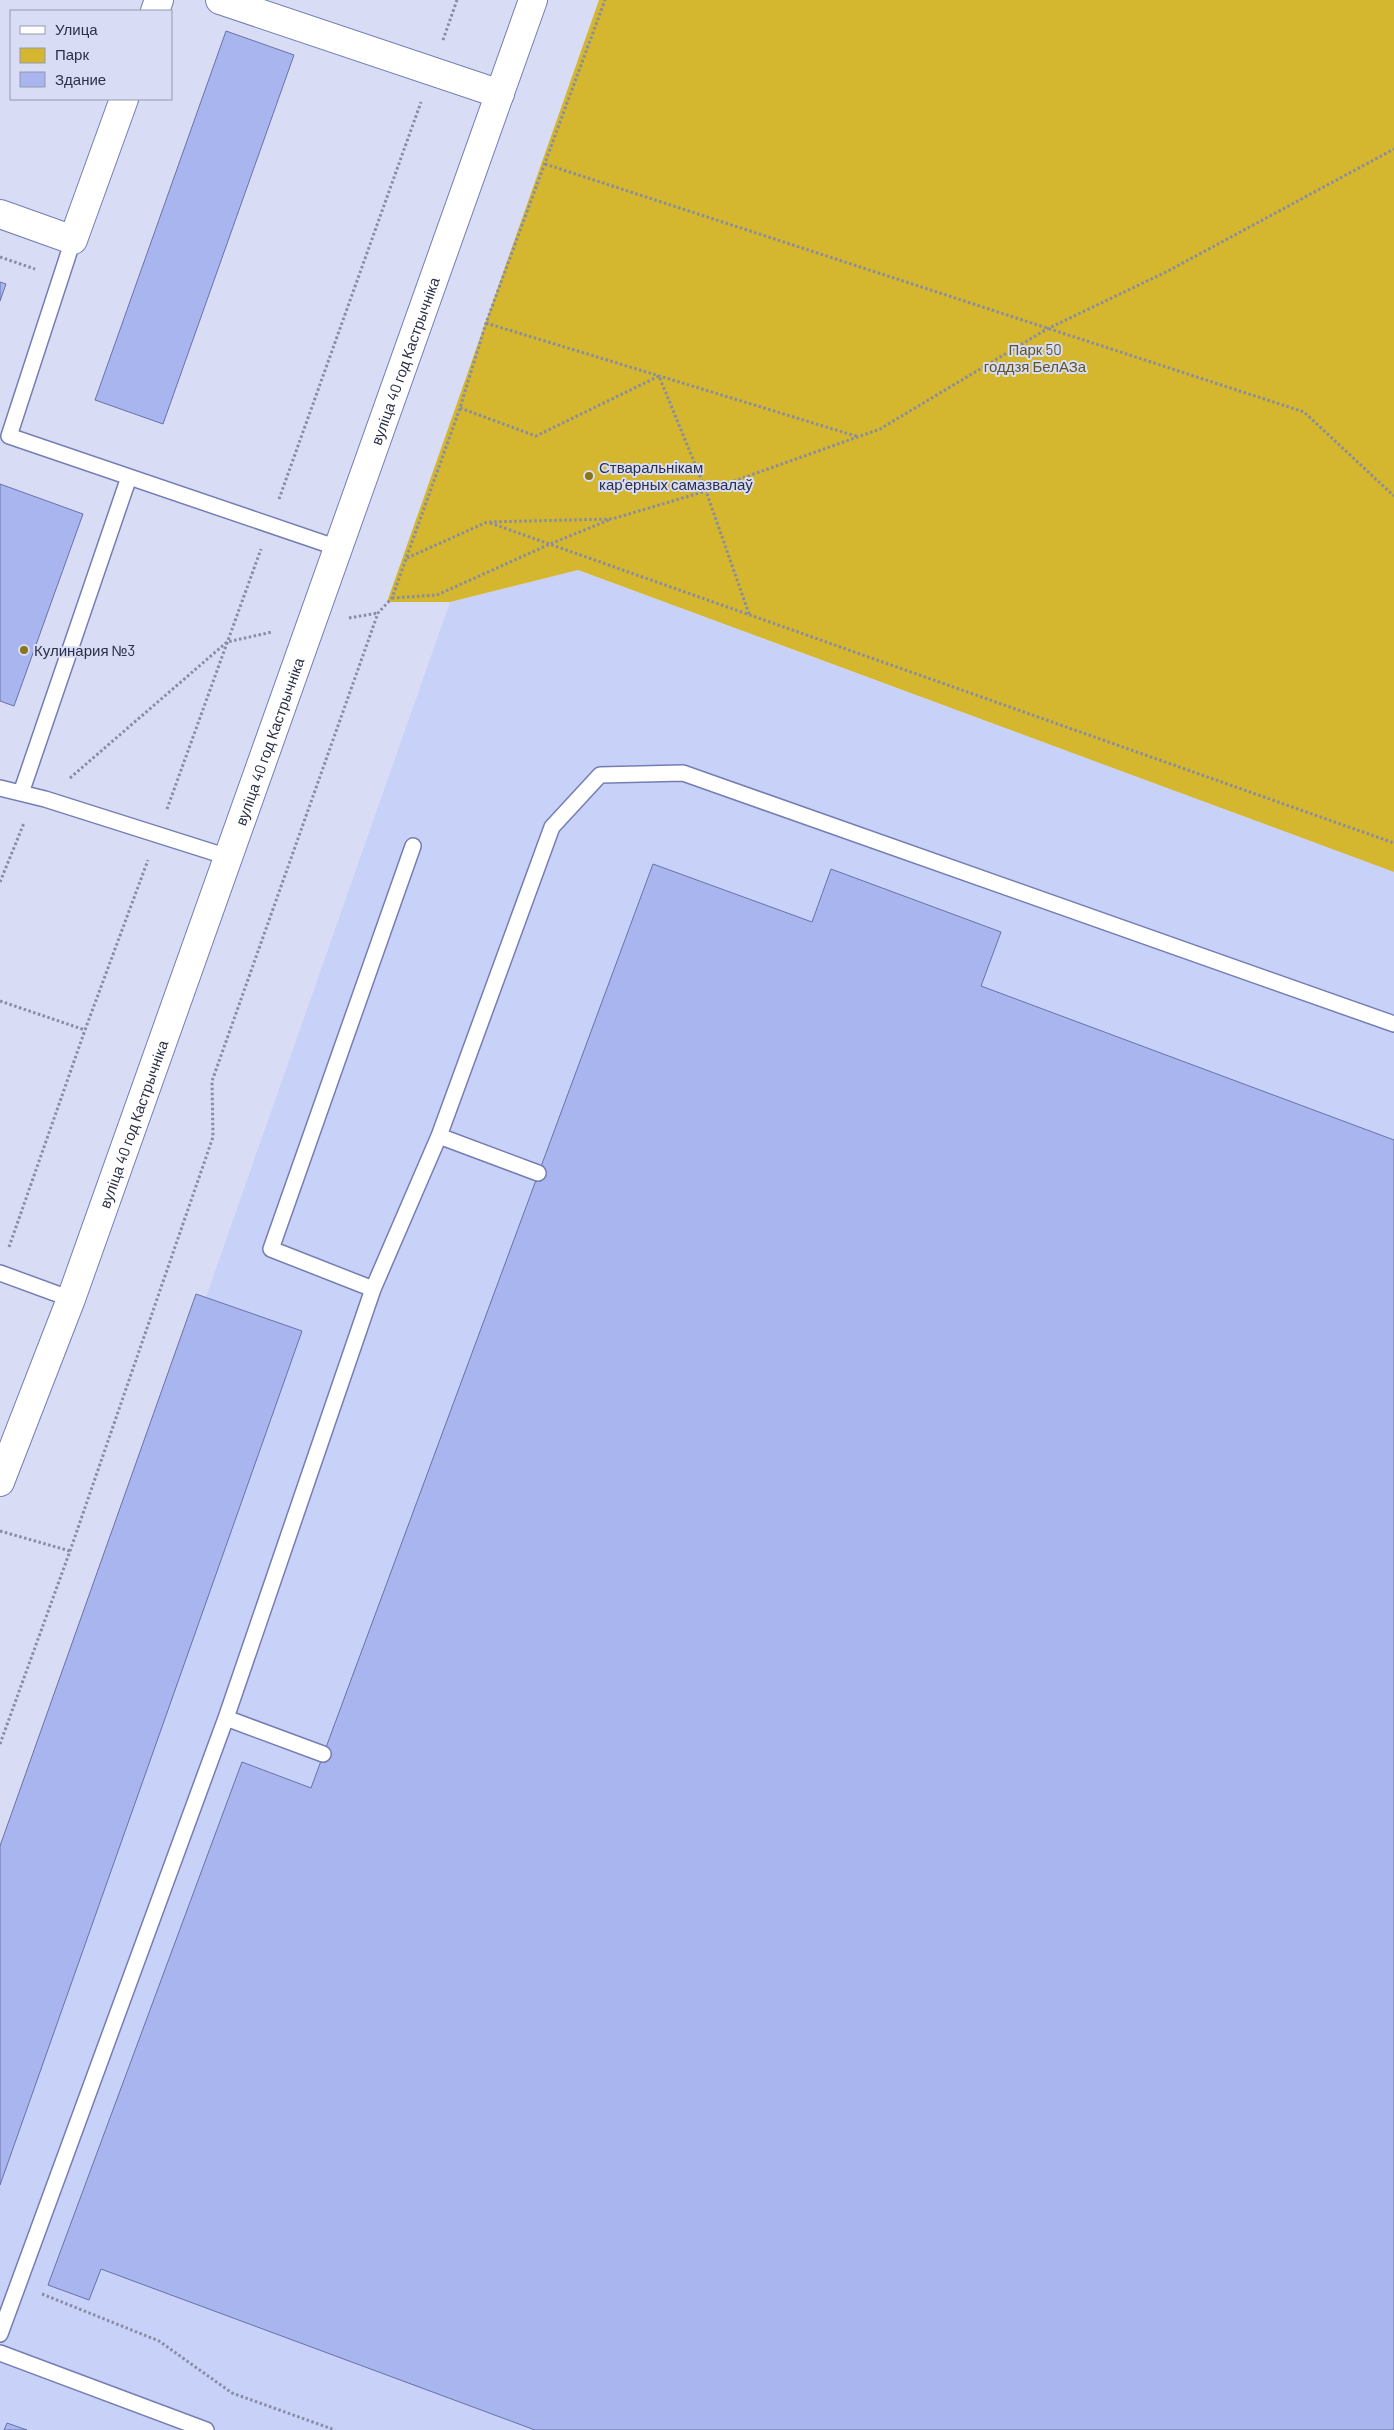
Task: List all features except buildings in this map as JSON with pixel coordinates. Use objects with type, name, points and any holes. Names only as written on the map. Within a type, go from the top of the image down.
[{"type":"main road","points":[[220,0],[500,94]]},
{"type":"main road","name":"вуліца 40 год Кастрычніка","points":[[0,1482],[71,1299],[533,0]]},
{"type":"main road","points":[[0,214],[73,240],[124,100]]},
{"type":"lane","points":[[73,240],[9,436],[338,548]]},
{"type":"lane","points":[[34,796],[129,477]]},
{"type":"lane","points":[[0,2334],[226,1718],[373,1289],[439,1136],[552,827],[600,775],[683,774],[1394,1024]]},
{"type":"lane","points":[[0,788],[34,796],[228,857]]},
{"type":"lane","points":[[373,1289],[271,1249],[414,846]]},
{"type":"lane","points":[[439,1136],[538,1174]]},
{"type":"lane","points":[[0,1273],[71,1299]]},
{"type":"lane","points":[[226,1718],[323,1754]]},
{"type":"lane","points":[[0,2353],[206,2430]]},
{"type":"path","points":[[6,1255],[85,1030],[227,642],[457,0]]},
{"type":"path","points":[[0,1744],[70,1551],[213,1137],[212,1080],[378,613],[392,598],[460,408],[486,323],[605,0]]},
{"type":"path","points":[[392,598],[437,595],[550,544],[612,519],[706,491],[880,429],[1047,329],[1168,271],[1394,149]]},
{"type":"path","points":[[545,164],[1304,412],[1394,496]]},
{"type":"path","points":[[0,257],[61,278]]},
{"type":"path","points":[[486,323],[859,437]]},
{"type":"path","points":[[460,408],[536,436],[659,376]]},
{"type":"path","points":[[659,376],[706,491],[749,615]]},
{"type":"path","points":[[406,558],[487,522],[612,519]]},
{"type":"path","points":[[487,522],[1394,843]]},
{"type":"path","points":[[0,882],[34,796],[227,642],[311,624],[378,613]]},
{"type":"path","points":[[0,1001],[85,1030]]},
{"type":"path","points":[[0,1531],[70,1551]]},
{"type":"path","points":[[17,2284],[159,2341],[232,2393],[335,2430]]},
{"type":"shaded area","points":[[577,570],[1394,872],[1394,2430],[0,2430],[0,1846],[196,1294],[206,1297],[450,602]]},
{"type":"green space","name":"Парк 50 годдзя БелАЗа","points":[[599,0],[1394,0],[1394,872],[578,570],[450,602],[387,602]]},
{"type":"place","name":"Стваральнікам карʼерных самазвалаў","points":[[589,476]]},
{"type":"place","name":"Кулинария №3","points":[[24,650]]}]
